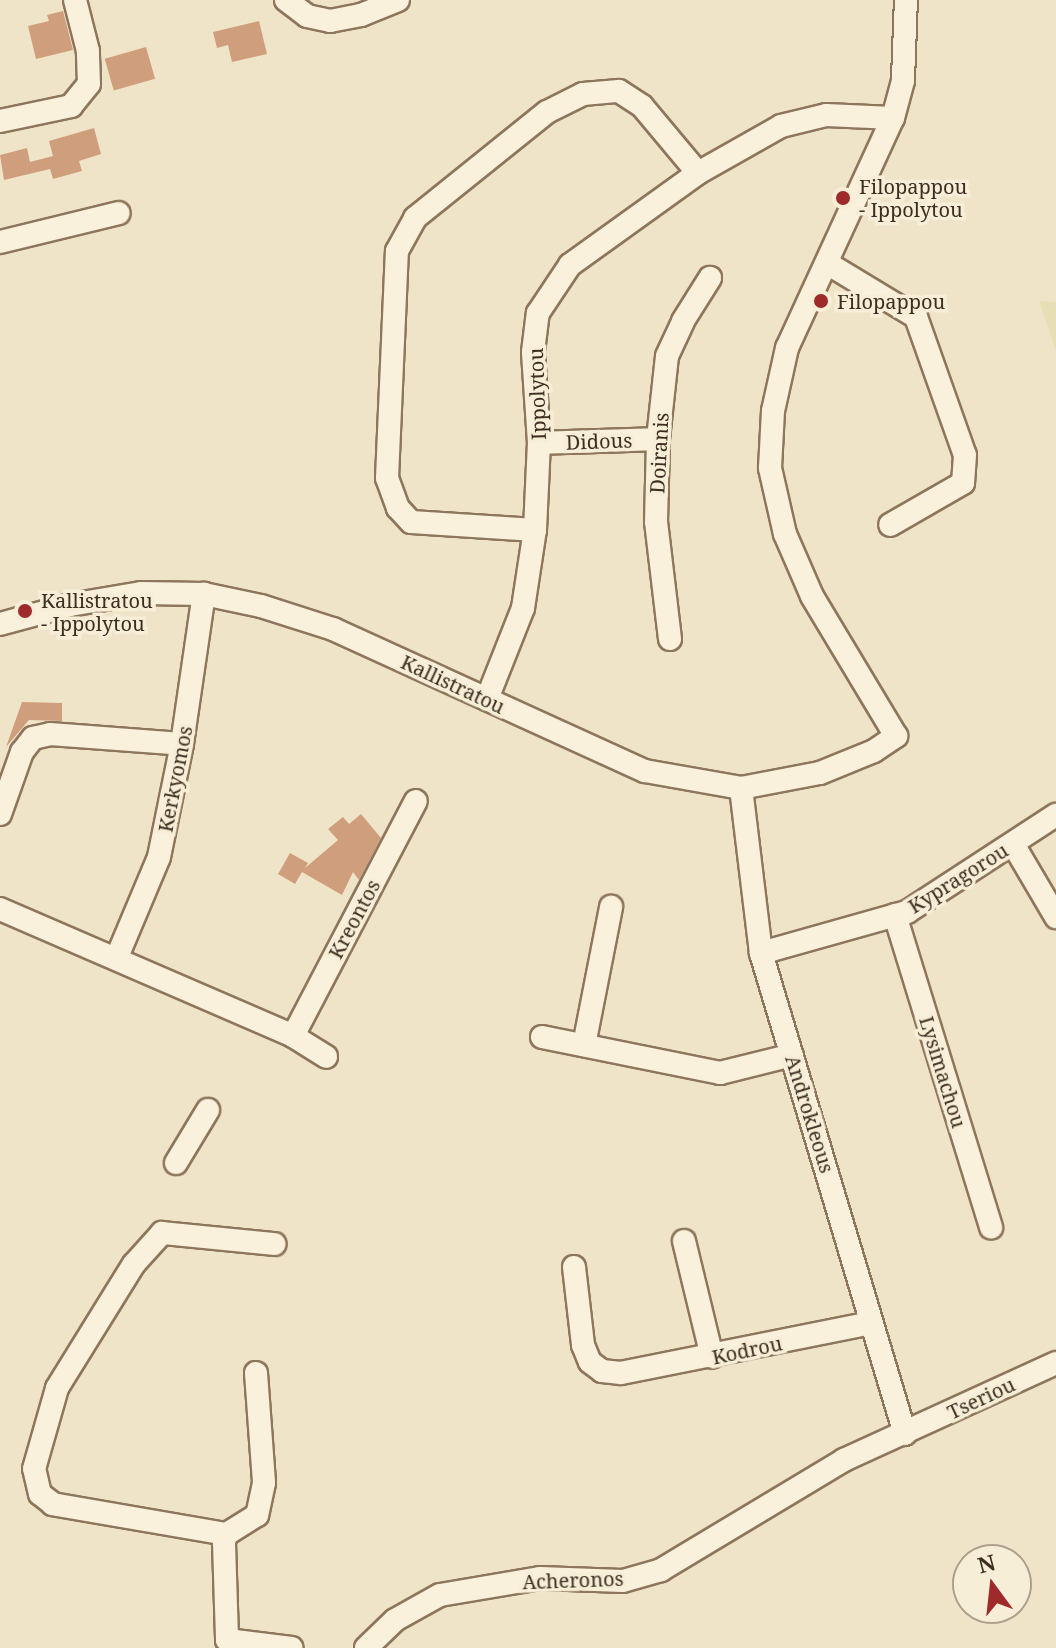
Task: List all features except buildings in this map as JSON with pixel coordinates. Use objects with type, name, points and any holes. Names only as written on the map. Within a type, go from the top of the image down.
[{"type":"street","points":[[0,121],[71,106],[89,84],[88,51],[75,0]]},
{"type":"street","points":[[286,0],[307,16],[330,21],[361,15],[398,0]]},
{"type":"street","points":[[890,525],[963,483],[965,455],[916,317],[827,263],[893,118],[903,80],[906,0]]},
{"type":"street","points":[[535,530],[411,522],[398,508],[387,478],[397,251],[415,218],[547,112],[583,94],[619,91],[642,106],[698,173]]},
{"type":"street","name":"Ippolytou","points":[[487,699],[523,608],[535,530],[539,443],[533,352],[538,313],[570,265],[698,173],[781,126],[826,115],[893,118]]},
{"type":"street","points":[[0,242],[119,213]]},
{"type":"street","name":"Kallistratou","points":[[0,624],[70,605],[141,593],[204,594],[261,606],[333,629],[645,771],[741,788],[820,773],[874,751],[896,736],[812,596],[785,534],[770,468],[773,411],[787,348],[827,263]]},
{"type":"street","name":"Doiranis","points":[[670,639],[656,522],[658,439],[667,356],[683,321],[710,278]]},
{"type":"street","name":"Didous","points":[[539,443],[658,439]]},
{"type":"street","name":"Kerkyomos","points":[[117,957],[159,857],[182,744],[204,594]]},
{"type":"street","points":[[0,814],[22,752],[33,738],[50,734],[182,744]]},
{"type":"street","name":"Androkleous","points":[[741,788],[761,953],[905,1434]]},
{"type":"street","name":"Kreontos","points":[[293,1036],[416,801]]},
{"type":"street","name":"Kypragorou","points":[[761,953],[907,912],[1056,815]]},
{"type":"street","points":[[1013,844],[1056,917]]},
{"type":"street","points":[[584,1045],[611,907]]},
{"type":"street","points":[[0,909],[117,957],[293,1036],[326,1057]]},
{"type":"street","name":"Lysimachou","points":[[895,915],[991,1228]]},
{"type":"street","points":[[542,1037],[720,1073],[792,1055]]},
{"type":"street","points":[[176,1163],[208,1110]]},
{"type":"street","points":[[256,1373],[264,1483],[257,1515],[226,1534],[53,1504],[40,1494],[34,1469],[57,1388],[134,1264],[162,1233],[274,1244]]},
{"type":"street","points":[[684,1241],[712,1357]]},
{"type":"street","name":"Kodrou","points":[[574,1267],[583,1345],[590,1362],[602,1371],[621,1373],[712,1357],[871,1323]]},
{"type":"street","name":"Tseriou","points":[[905,1434],[1056,1363]]},
{"type":"street","name":"Acheronos","points":[[366,1648],[395,1620],[440,1595],[540,1578],[623,1581],[661,1570],[844,1460],[905,1434]]},
{"type":"street","points":[[226,1534],[227,1640],[292,1648]]},
{"type":"shaded area","points":[[1039,301],[1056,302],[1056,351]]},
{"type":"place","name":"Filopappou - Ippolytou","points":[[843,198]]},
{"type":"place","name":"Filopappou","points":[[821,301]]},
{"type":"place","name":"Kallistratou - Ippolytou","points":[[25,611]]}]
